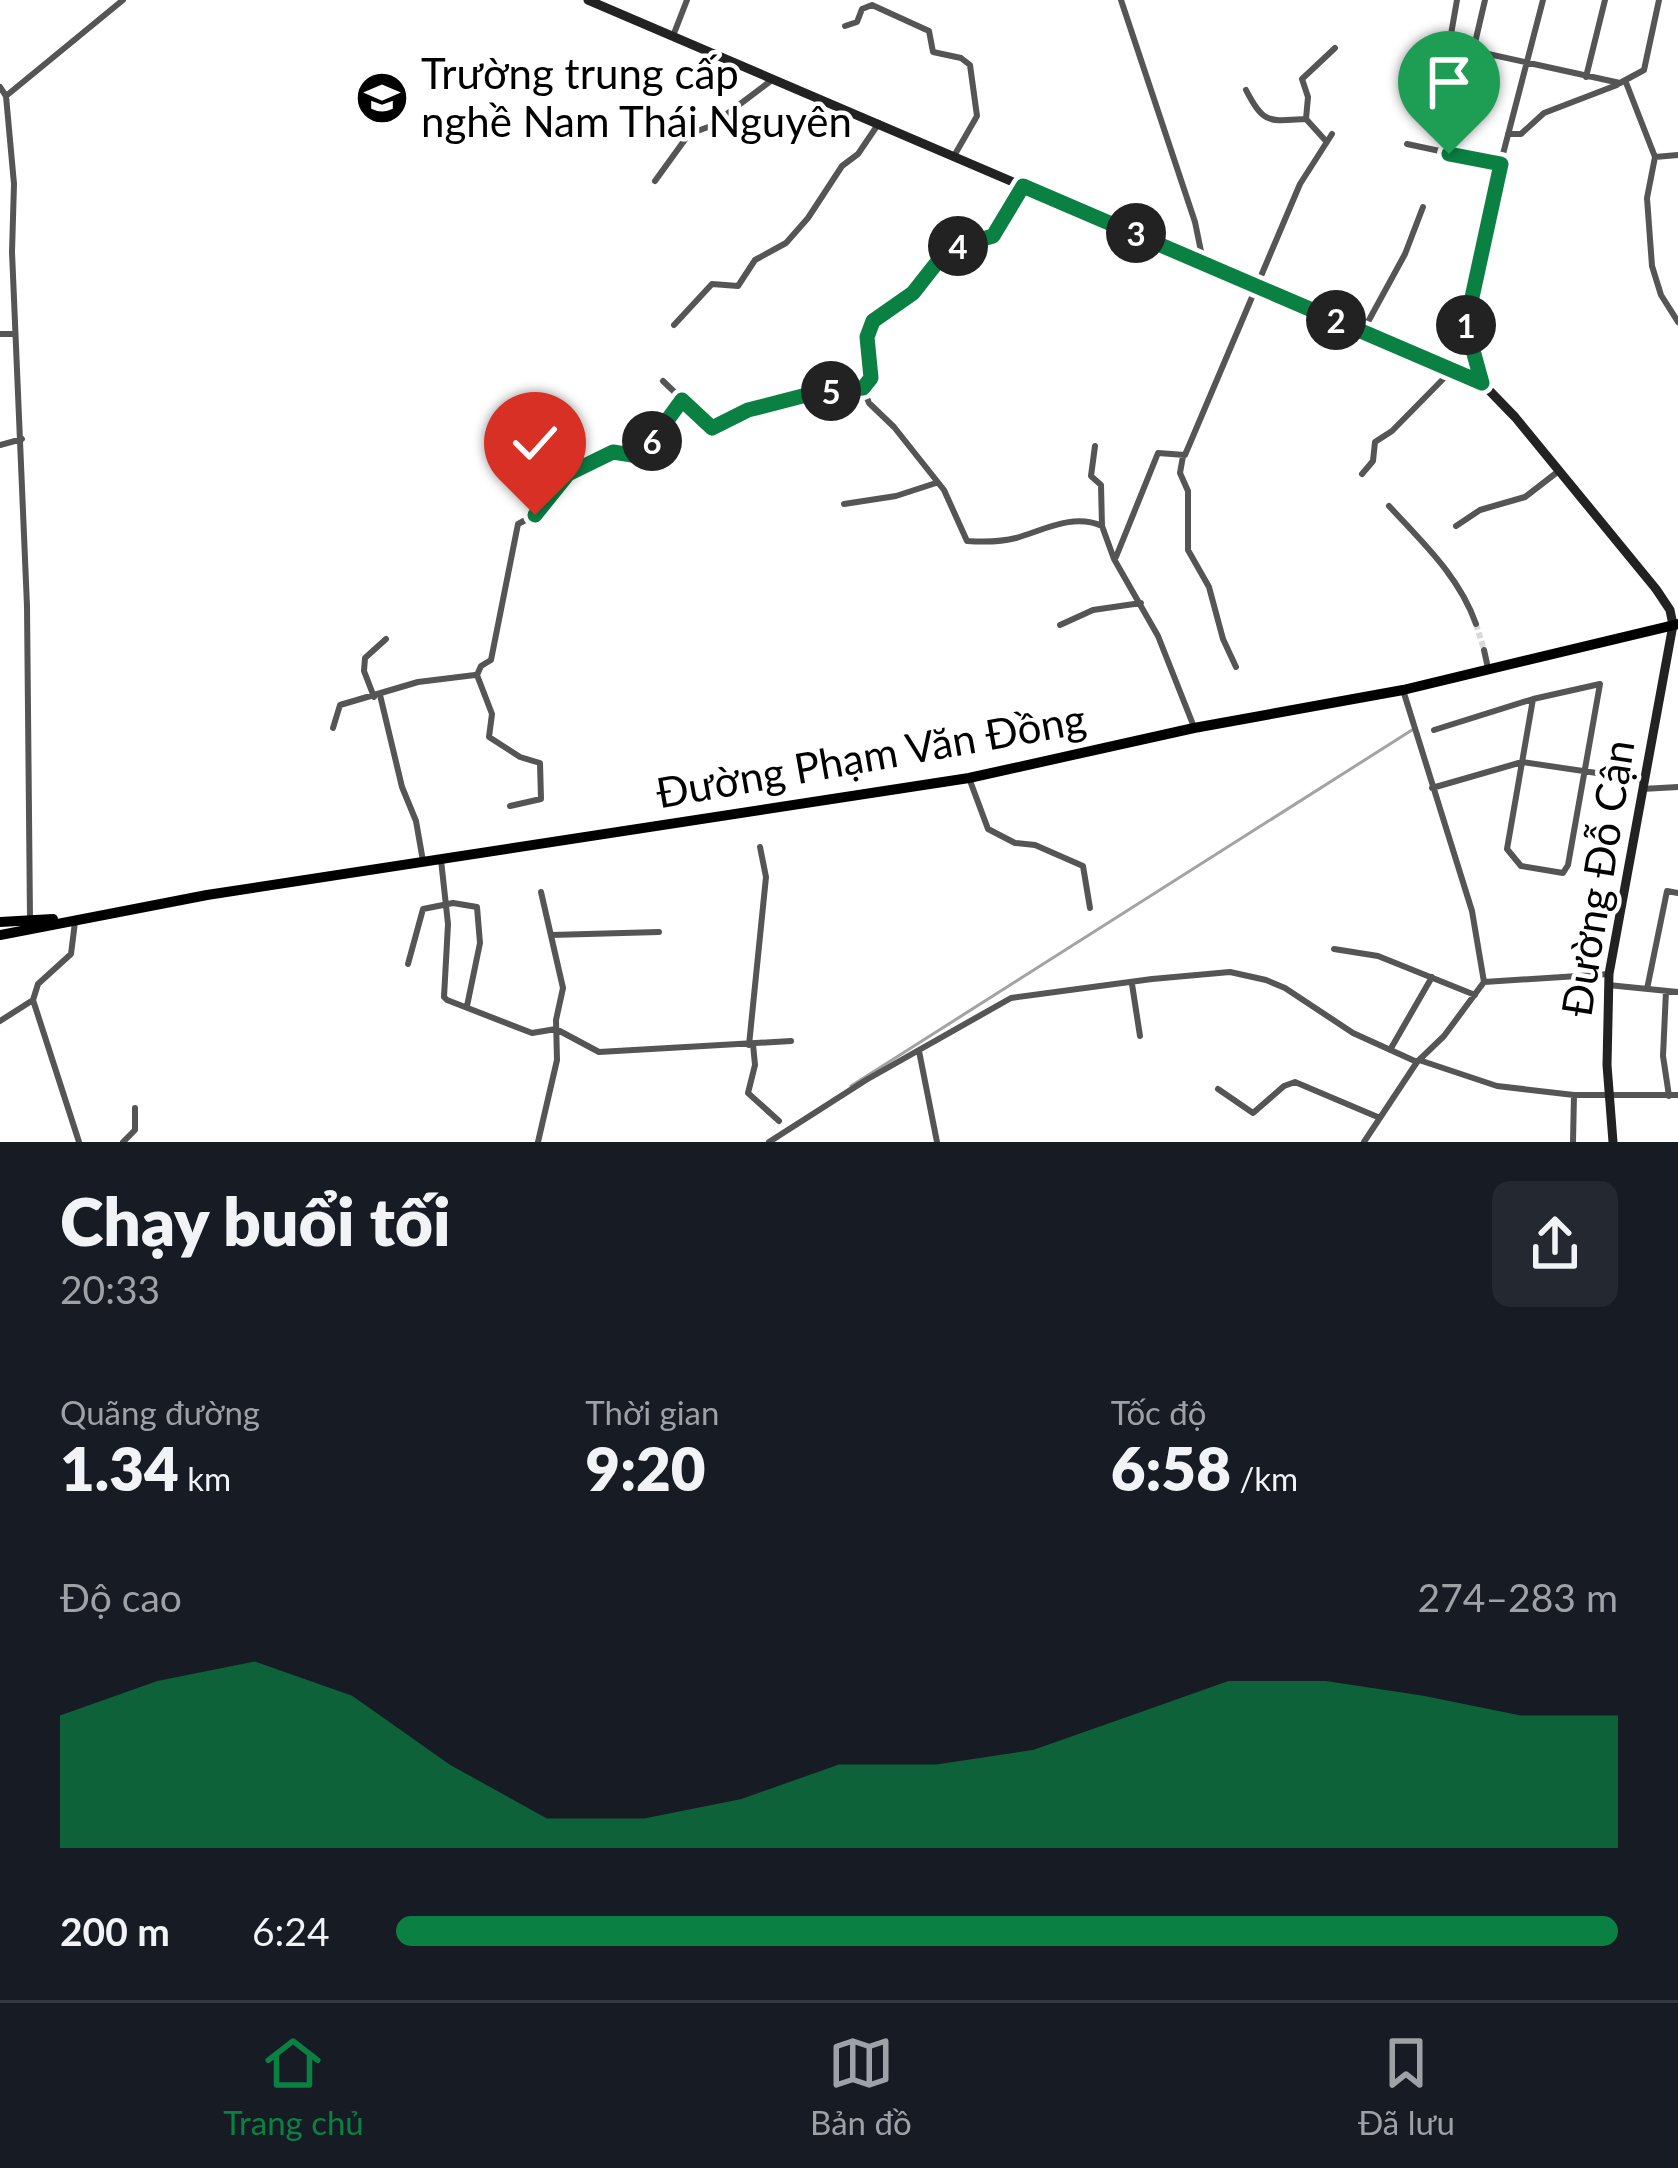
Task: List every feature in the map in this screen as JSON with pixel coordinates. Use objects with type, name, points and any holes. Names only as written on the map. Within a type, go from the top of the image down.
[{"type":"highway","name":"Đường Phạm Văn Đồng","points":[[0,934],[423,861],[968,778],[1194,728],[1403,690],[1676,624]]},
{"type":"highway","name":"Đường Phạm Văn Đồng","points":[[0,922],[72,919]]},
{"type":"main road","points":[[588,0],[1482,383],[1560,470],[1664,600],[1676,624]]},
{"type":"main road","name":"Đường Đỗ Cận","points":[[1612,1142],[1609,980],[1643,784],[1673,660],[1676,624]]},
{"type":"street","points":[[6,96],[123,0]]},
{"type":"street","points":[[673,36],[687,0]]},
{"type":"street","points":[[1121,0],[1195,222],[1203,261]]},
{"type":"street","points":[[1457,0],[1452,46],[1623,82]]},
{"type":"street","points":[[1449,154],[1485,0]]},
{"type":"street","points":[[1482,383],[1466,325],[1543,0]]},
{"type":"street","points":[[1586,76],[1605,0]]},
{"type":"street","points":[[1508,134],[1521,134],[1544,113],[1644,70],[1660,0]]},
{"type":"street","points":[[845,26],[857,22],[865,7],[876,6],[929,31],[933,52],[961,58],[970,65],[977,116],[954,156]]},
{"type":"street","points":[[1306,119],[1308,97],[1302,79],[1335,48]]},
{"type":"street","points":[[655,181],[688,134],[711,126],[772,80]]},
{"type":"street","points":[[1623,82],[1655,157],[1647,198],[1652,266],[1661,295],[1678,322]]},
{"type":"street","points":[[0,87],[6,96],[14,184],[30,918]]},
{"type":"street","points":[[1236,667],[1223,639],[1210,587],[1187,550],[1188,491],[1180,473],[1183,456],[1305,173],[1329,137],[1306,119],[1267,120],[1257,112],[1246,90]]},
{"type":"street","points":[[674,325],[712,284],[738,286],[755,260],[785,243],[879,124]]},
{"type":"street","points":[[1407,144],[1501,164]]},
{"type":"street","points":[[1655,157],[1678,155]]},
{"type":"street","points":[[663,381],[712,428],[748,410],[818,392],[863,388],[871,378],[867,337],[873,321],[913,293],[942,256],[955,247],[993,236],[1023,186]]},
{"type":"street","points":[[1363,331],[1405,254],[1423,207]]},
{"type":"street","points":[[0,334],[15,334]]},
{"type":"street","points":[[1361,474],[1373,461],[1375,442],[1392,431],[1451,370]]},
{"type":"street","points":[[863,388],[869,403],[944,490],[967,541],[1013,539],[1060,524],[1102,526]]},
{"type":"street","points":[[332,728],[337,707],[418,682],[477,675],[493,653],[518,524],[535,515],[568,474],[613,452],[632,455],[647,448],[682,400]]},
{"type":"street","points":[[0,445],[22,439]]},
{"type":"street","points":[[1095,446],[1091,476],[1101,485],[1102,526],[1114,560],[1163,647],[1194,728]]},
{"type":"street","points":[[1114,560],[1158,453],[1183,456]]},
{"type":"street","points":[[1456,526],[1480,510],[1525,497],[1560,470]]},
{"type":"street","points":[[844,505],[896,496],[936,482]]},
{"type":"street","points":[[1389,506],[1445,566],[1476,623]]},
{"type":"street","points":[[1060,625],[1094,610],[1141,603]]},
{"type":"street","points":[[386,639],[365,658],[364,671],[377,696],[423,861]]},
{"type":"street","points":[[1484,650],[1489,671]]},
{"type":"street","points":[[477,675],[493,714],[489,737],[520,757],[540,763],[541,799],[510,806]]},
{"type":"street","points":[[1434,730],[1532,699],[1600,684],[1568,865],[1559,874],[1521,866],[1508,853],[1532,699]]},
{"type":"street","points":[[1364,1142],[1418,1061],[1444,1036],[1484,982],[1472,910],[1403,690]]},
{"type":"street","points":[[1432,788],[1522,762],[1678,787]]},
{"type":"street","points":[[968,778],[988,829],[1083,866],[1090,908]]},
{"type":"street","points":[[760,847],[766,877],[751,1044],[755,1065],[748,1093],[779,1121]]},
{"type":"street","points":[[441,859],[448,924],[444,997],[532,1033],[556,1029],[599,1052],[791,1041]]},
{"type":"street","points":[[1648,988],[1667,891],[1678,893]]},
{"type":"street","points":[[538,1142],[557,1060],[563,988],[541,892]]},
{"type":"street","points":[[408,964],[423,909],[446,905],[479,909],[476,975],[466,1006]]},
{"type":"street","points":[[72,919],[71,954],[38,984],[33,1000],[79,1142]]},
{"type":"street","points":[[551,935],[659,932]]},
{"type":"street","points":[[1334,949],[1378,956],[1475,995]]},
{"type":"street","points":[[769,1142],[1011,998],[1230,972],[1286,988],[1353,1034],[1487,1084],[1574,1095],[1673,1095],[1663,1056],[1666,991]]},
{"type":"street","points":[[1390,1050],[1432,977]]},
{"type":"street","points":[[1484,982],[1609,980],[1678,992]]},
{"type":"street","points":[[1132,984],[1139,1036]]},
{"type":"street","points":[[0,1021],[33,1000]]},
{"type":"street","points":[[919,1051],[937,1142]]},
{"type":"street","points":[[1218,1089],[1252,1114],[1295,1082],[1380,1118]]},
{"type":"street","points":[[1573,1142],[1574,1095]]},
{"type":"street","points":[[123,1142],[135,1130],[135,1108]]},
{"type":"waterway","points":[[851,1086],[1412,730]]},
{"type":"tunnel","points":[[1476,624],[1484,650]]},
{"type":"place","name":"Trường trung cấp nghề Nam Thái Nguyên","points":[[382,98]]},
{"type":"route","points":[[535,515],[568,474],[613,452],[625,456],[647,448],[682,400],[712,428],[748,410],[818,392],[863,388],[871,378],[867,337],[873,321],[913,293],[942,256],[998,232],[1023,186],[1482,383],[1466,325],[1501,164],[1449,154]]}]
